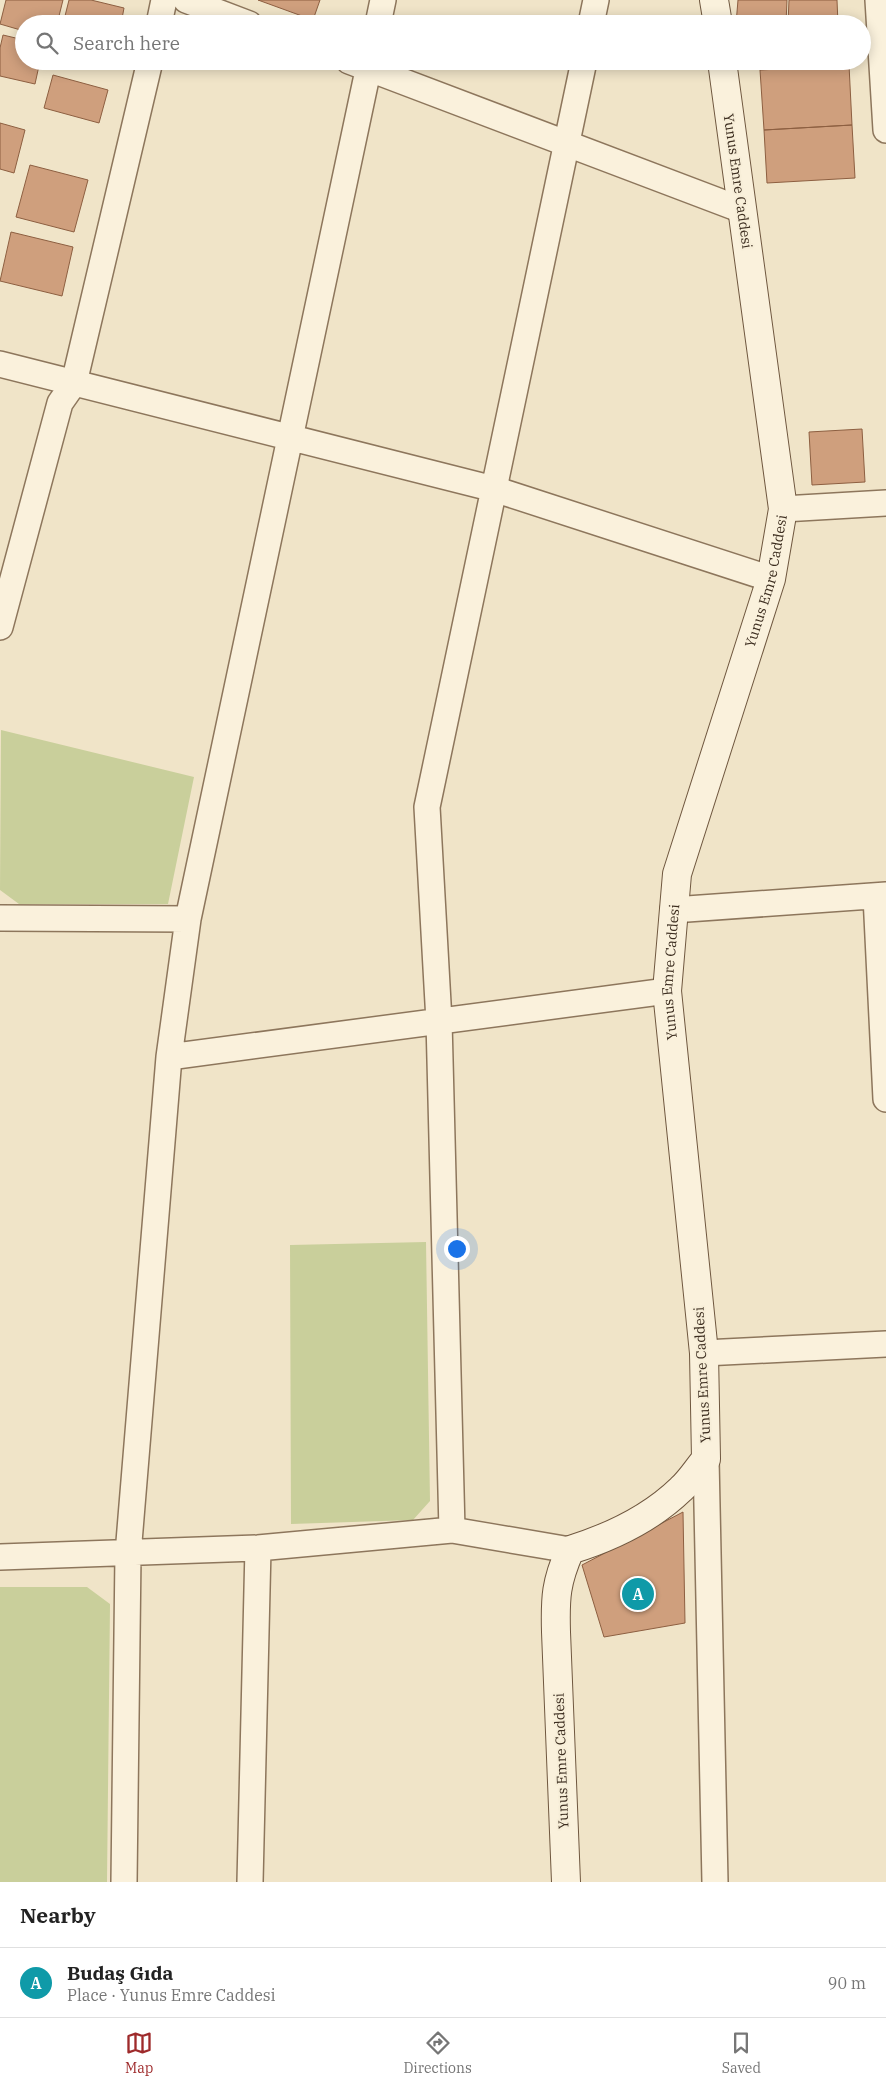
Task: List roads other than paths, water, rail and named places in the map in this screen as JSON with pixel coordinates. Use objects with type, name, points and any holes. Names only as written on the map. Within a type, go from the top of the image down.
[{"type":"street","points":[[161,15],[164,0]]},
{"type":"street","points":[[186,0],[225,15]]},
{"type":"street","points":[[380,15],[383,0]]},
{"type":"street","points":[[593,15],[596,0]]},
{"type":"street","points":[[714,0],[716,15]]},
{"type":"street","points":[[878,0],[886,130]]},
{"type":"street","points":[[0,627],[60,403],[74,383],[148,70]]},
{"type":"street","points":[[124,1882],[128,1554],[170,1057],[188,920],[290,437],[361,70]]},
{"type":"street","points":[[377,70],[742,210]]},
{"type":"street","points":[[452,1530],[438,1021],[427,807],[582,70]]},
{"type":"street","name":"Yunus Emre Caddesi","points":[[566,1882],[556,1601],[559,1574],[570,1550],[627,1529],[642,1519],[682,1488],[706,1459],[704,1353],[667,990],[673,910],[677,874],[771,579],[783,508],[723,70]]},
{"type":"street","points":[[0,364],[494,489],[771,579]]},
{"type":"street","points":[[783,508],[886,503]]},
{"type":"street","points":[[673,910],[881,895],[886,1100]]},
{"type":"street","points":[[0,918],[188,920]]},
{"type":"street","points":[[170,1057],[667,990]]},
{"type":"street","points":[[704,1353],[886,1344]]},
{"type":"street","points":[[706,1459],[715,1882]]},
{"type":"street","points":[[0,1557],[258,1548],[452,1530],[570,1550]]},
{"type":"street","points":[[250,1882],[258,1548]]},
{"type":"place","name":"Budaş Gıda","points":[[638,1594]]}]
